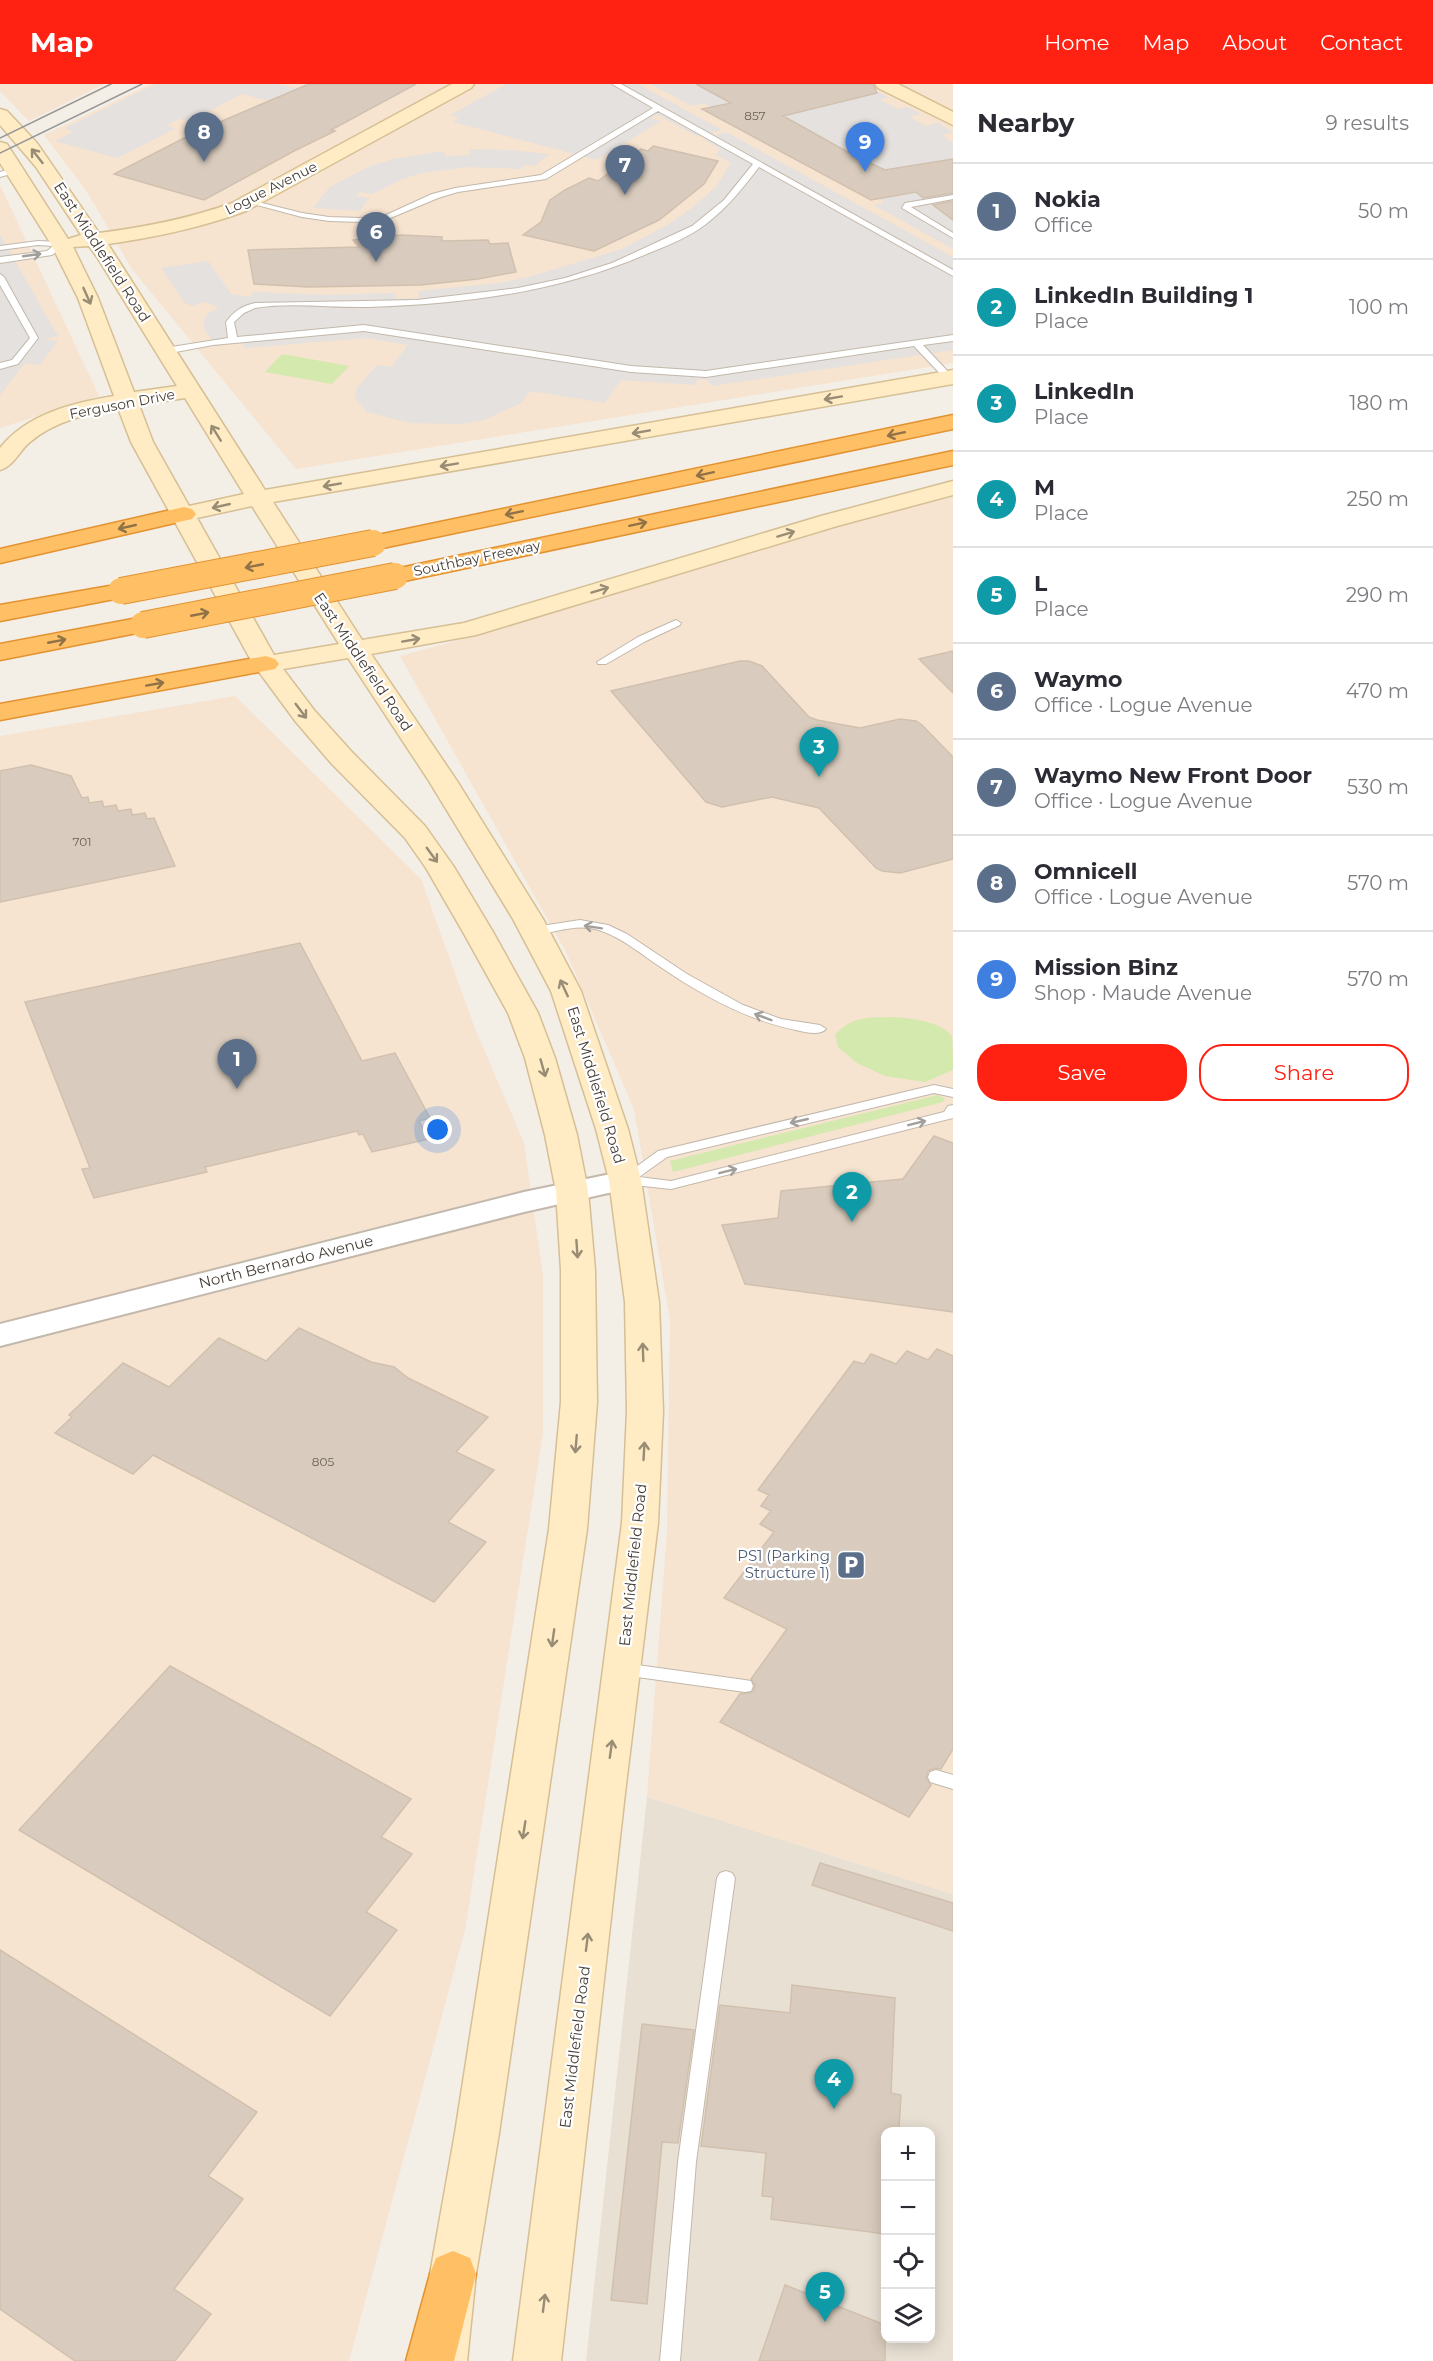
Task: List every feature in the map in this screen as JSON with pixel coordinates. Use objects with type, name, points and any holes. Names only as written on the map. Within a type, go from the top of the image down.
[{"type":"highway","points":[[0,614],[373,543],[953,422]]},
{"type":"highway","name":"Southbay Freeway","points":[[0,652],[395,576],[953,458]]},
{"type":"highway","points":[[0,556],[184,514]]},
{"type":"highway","points":[[0,712],[266,664]]},
{"type":"highway","points":[[430,2361],[453,2274]]},
{"type":"main road","name":"Logue Avenue","points":[[61,244],[159,231],[201,222],[250,202],[465,84]]},
{"type":"main road","points":[[884,84],[953,118]]},
{"type":"main road","name":"East Middlefield Road","points":[[0,115],[17,129],[106,255],[257,498],[354,650],[443,781],[535,931],[566,991],[583,1037],[625,1179],[642,1302],[645,1411],[640,1523],[537,2361]]},
{"type":"main road","name":"East Middlefield Road","points":[[0,148],[8,172],[61,244],[88,297],[142,442],[266,664],[305,716],[341,757],[405,820],[440,867],[523,1013],[540,1058],[553,1103],[572,1191],[578,1270],[579,1402],[568,1528],[477,2133],[453,2274],[442,2361]]},
{"type":"main road","points":[[184,514],[257,498],[951,377]]},
{"type":"main road","name":"Ferguson Drive","points":[[0,463],[23,436],[46,421],[78,410],[190,392]]},
{"type":"main road","points":[[266,664],[467,630],[829,521],[953,488]]},
{"type":"street","name":"North Bernardo Avenue","points":[[0,1335],[625,1179]]},
{"type":"lane","points":[[616,84],[953,273]]},
{"type":"lane","points":[[250,202],[302,216],[329,219],[360,220],[388,217],[435,196],[458,190],[543,177],[658,108]]},
{"type":"lane","points":[[233,340],[230,322],[236,313],[250,306],[388,304],[457,298],[542,286],[633,260],[704,222],[734,195],[757,164]]},
{"type":"lane","points":[[953,197],[908,205],[906,208],[953,236]]},
{"type":"lane","points":[[0,248],[38,243],[61,244]]},
{"type":"lane","points":[[0,260],[49,253],[61,244]]},
{"type":"lane","points":[[0,277],[34,338],[15,362],[0,366]]},
{"type":"lane","points":[[165,351],[233,340],[364,328],[631,369],[706,374],[953,338]]},
{"type":"lane","points":[[916,343],[951,377]]},
{"type":"lane","points":[[602,662],[676,623]]},
{"type":"lane","points":[[535,931],[596,926],[629,939],[700,987],[733,1004],[783,1024],[820,1029]]},
{"type":"lane","points":[[625,1179],[663,1154],[934,1089],[953,1093]]},
{"type":"lane","points":[[625,1179],[671,1185],[948,1115],[953,1109]]},
{"type":"lane","points":[[621,1669],[746,1686]]},
{"type":"lane","points":[[936,1777],[953,1782]]},
{"type":"lane","points":[[670,2361],[687,2163],[726,1878]]},
{"type":"shaded area","points":[[0,84],[104,84],[29,121],[0,91]]},
{"type":"shaded area","points":[[151,84],[953,84],[953,363],[296,469],[132,269],[86,190],[44,135]]},
{"type":"shaded area","points":[[156,84],[278,84],[372,108],[344,122],[242,94],[189,121],[179,119],[166,125],[175,129],[117,158],[55,141],[73,132],[65,128]]},
{"type":"shaded area","points":[[507,84],[638,84],[722,130],[698,137],[655,115],[651,118],[661,121],[597,160],[453,122],[459,118],[450,115]]},
{"type":"shaded area","points":[[651,84],[806,84],[711,107],[703,103],[692,106]]},
{"type":"shaded area","points":[[878,92],[888,97],[880,100],[897,109],[908,107],[921,114],[910,117],[926,126],[938,123],[953,132],[942,135],[953,143],[953,159],[885,170],[855,155],[805,165],[752,137],[798,125],[783,116]]},
{"type":"shaded area","points":[[726,132],[953,257],[953,350],[712,386],[707,380],[698,379],[695,385],[621,380],[605,403],[530,391],[521,403],[484,420],[462,424],[410,423],[367,412],[355,398],[356,389],[377,365],[391,367],[408,345],[366,338],[244,348],[243,341],[226,342],[218,347],[206,332],[203,323],[208,313],[219,307],[203,302],[192,306],[185,303],[161,268],[208,261],[231,294],[250,297],[253,292],[325,295],[395,293],[397,299],[419,298],[418,291],[499,283],[529,277],[622,249],[669,224],[692,208],[716,187],[731,163],[716,155],[720,149],[703,139]]},
{"type":"shaded area","points":[[469,149],[549,154],[535,166],[525,165],[521,169],[468,167],[421,173],[400,180],[372,194],[360,192],[356,196],[369,198],[360,211],[313,208],[330,187],[368,167],[394,159],[443,151],[446,156],[470,155]]},
{"type":"shaded area","points":[[0,185],[99,396],[0,428]]},
{"type":"shaded area","points":[[953,186],[953,202],[934,206],[953,220],[953,249],[874,205],[884,203],[879,199]]},
{"type":"shaded area","points":[[0,235],[58,336],[44,339],[58,341],[40,365],[25,363],[0,395]]},
{"type":"shaded area","points":[[953,496],[953,1894],[647,1797],[667,1532],[670,1320],[634,1109],[566,952],[400,656],[816,532]]},
{"type":"shaded area","points":[[235,696],[421,879],[474,1026],[524,1143],[543,1275],[543,1433],[465,1930],[349,2361],[0,2361],[0,736]]},
{"type":"shaded area","points":[[647,1797],[953,1894],[953,2361],[586,2361]]},
{"type":"green space","points":[[282,354],[349,366],[332,384],[265,372]]},
{"type":"green space","points":[[894,1017],[934,1024],[948,1032],[952,1037],[953,1070],[925,1082],[885,1076],[857,1063],[838,1047],[835,1035],[848,1024],[862,1019]]},
{"type":"green space","points":[[938,1095],[945,1099],[943,1102],[673,1172],[670,1161]]},
{"type":"building","points":[[309,84],[416,84],[331,130],[335,131],[204,200],[114,174],[194,133]]},
{"type":"building","points":[[696,84],[873,84],[877,93],[783,116],[885,170],[953,159],[953,193],[923,198],[916,192],[871,200],[702,109],[731,103]]},
{"type":"building","points":[[653,146],[718,161],[704,184],[659,220],[594,251],[523,235],[541,222],[550,200],[589,178],[598,181],[641,149],[648,151]]},
{"type":"building","points":[[953,201],[953,220],[933,205]]},
{"type":"building","points":[[401,235],[442,237],[442,241],[488,240],[490,244],[508,243],[516,272],[421,285],[309,287],[254,284],[248,250],[359,247],[353,240]]},
{"type":"building","points":[[953,651],[953,693],[919,659]]},
{"type":"building","points":[[740,661],[749,661],[762,666],[809,717],[817,720],[860,728],[900,719],[916,721],[922,725],[953,757],[953,859],[900,873],[882,871],[876,868],[819,808],[772,797],[722,807],[706,802],[611,691]]},
{"type":"building","points":[[31,765],[71,776],[82,798],[88,797],[89,803],[102,801],[104,807],[116,805],[118,811],[131,809],[132,815],[145,813],[147,819],[154,818],[175,866],[0,902],[0,771]]},
{"type":"building","points":[[300,943],[362,1061],[395,1053],[430,1118],[419,1121],[429,1139],[372,1152],[363,1134],[359,1135],[357,1131],[205,1167],[207,1172],[94,1198],[82,1169],[90,1168],[25,1002]]},
{"type":"building","points":[[934,1136],[953,1143],[953,1312],[745,1284],[722,1225],[778,1218],[781,1191],[903,1179]]},
{"type":"building","points":[[299,1328],[371,1362],[394,1367],[408,1378],[488,1417],[456,1452],[494,1470],[448,1522],[486,1542],[434,1602],[153,1455],[133,1474],[55,1433],[72,1417],[69,1415],[123,1363],[169,1387],[219,1338],[266,1361]]},
{"type":"building","name":"PS1 (Parking Structure 1)","points":[[937,1349],[953,1356],[953,1749],[941,1769],[935,1768],[928,1771],[926,1778],[931,1785],[909,1817],[720,1722],[740,1694],[753,1692],[755,1685],[751,1679],[787,1629],[724,1598],[774,1532],[760,1524],[771,1511],[761,1506],[769,1495],[758,1490],[854,1361],[864,1364],[871,1354],[896,1364],[907,1351],[928,1360]]},
{"type":"building","points":[[170,1666],[411,1799],[381,1837],[412,1854],[366,1912],[397,1930],[330,2016],[19,1830]]},
{"type":"building","points":[[820,1863],[953,1903],[953,1931],[812,1885]]},
{"type":"building","points":[[0,1950],[257,2112],[208,2176],[243,2199],[174,2289],[211,2314],[175,2361],[75,2361],[0,2309]]},
{"type":"building","points":[[792,1985],[895,1998],[891,2093],[901,2095],[899,2127],[881,2127],[881,2233],[771,2219],[773,2197],[762,2196],[766,2153],[701,2146],[720,2005],[790,2013]]},
{"type":"building","points":[[642,2024],[694,2030],[678,2143],[662,2142],[647,2304],[611,2300]]},
{"type":"building","points":[[785,2285],[881,2323],[881,2343],[885,2343],[885,2361],[759,2361]]},
{"type":"tram line","points":[[0,138],[111,84]]},
{"type":"tram line","points":[[0,153],[142,84]]},
{"type":"place","name":"Omnicell","points":[[204,162]]},
{"type":"place","name":"Mission Binz","points":[[865,172]]},
{"type":"place","name":"Waymo New Front Door","points":[[625,195]]},
{"type":"place","name":"Waymo","points":[[376,262]]},
{"type":"place","name":"LinkedIn","points":[[819,777]]},
{"type":"place","name":"Nokia","points":[[237,1089]]},
{"type":"place","name":"LinkedIn Building 1","points":[[852,1222]]},
{"type":"place","name":"PS1 (Parking Structure 1)","points":[[851,1565]]},
{"type":"place","name":"M","points":[[834,2109]]},
{"type":"place","name":"L","points":[[825,2322]]}]
